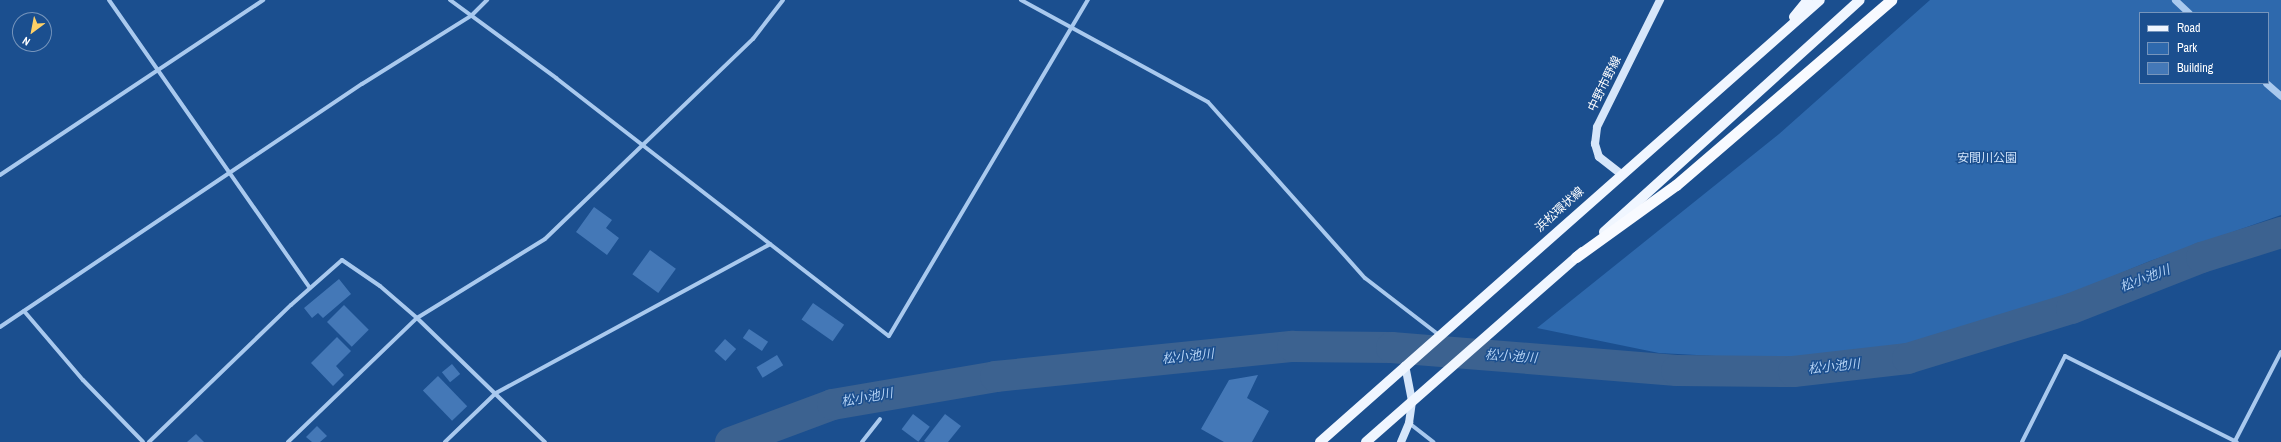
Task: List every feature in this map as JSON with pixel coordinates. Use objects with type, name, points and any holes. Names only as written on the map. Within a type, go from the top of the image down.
[{"type":"highway","points":[[1576,258],[1676,185],[1891,0]]},
{"type":"main road","name":"中野市野線","points":[[1621,174],[1599,157],[1595,144],[1597,127],[1660,0]]},
{"type":"main road","points":[[1765,50],[1808,0]]},
{"type":"main road","name":"浜松環状線","points":[[1320,442],[1621,174],[1765,50],[1820,0]]},
{"type":"main road","points":[[1366,442],[1576,258],[1860,0]]},
{"type":"main road","points":[[1401,442],[1409,423],[1412,401],[1405,366]]},
{"type":"street","points":[[109,0],[310,288]]},
{"type":"street","points":[[0,175],[158,72],[263,0]]},
{"type":"street","points":[[450,0],[642,144],[889,336],[1088,0]]},
{"type":"street","points":[[0,327],[362,84],[471,16],[487,0]]},
{"type":"street","points":[[288,442],[417,318],[546,239],[642,144],[753,39],[783,0]]},
{"type":"street","points":[[1021,0],[1208,102],[1364,278],[1438,337]]},
{"type":"street","points":[[2175,0],[2188,12]]},
{"type":"street","points":[[2267,84],[2281,96]]},
{"type":"street","points":[[445,442],[496,393],[770,244]]},
{"type":"street","points":[[149,442],[310,288],[342,260],[380,286],[417,318],[545,442]]},
{"type":"street","points":[[24,311],[83,380],[143,442]]},
{"type":"street","points":[[2022,442],[2065,356],[2236,442],[2281,352]]},
{"type":"street","points":[[862,442],[880,419]]},
{"type":"street","points":[[1409,423],[1433,442]]},
{"type":"green space","name":"安間川公園","points":[[1930,0],[2281,0],[2281,215],[2150,261],[2002,322],[1917,346],[1834,358],[1753,358],[1659,353],[1537,328],[1779,134]]},
{"type":"building","points":[[594,207],[612,220],[606,228],[619,238],[607,255],[576,232]]},
{"type":"building","points":[[650,250],[676,269],[658,293],[632,274]]},
{"type":"building","points":[[339,279],[351,294],[323,318],[318,313],[312,318],[304,308]]},
{"type":"building","points":[[813,303],[844,325],[833,341],[802,319]]},
{"type":"building","points":[[344,305],[369,330],[352,347],[327,322]]},
{"type":"building","points":[[749,329],[768,342],[762,351],[743,338]]},
{"type":"building","points":[[337,337],[351,351],[336,366],[344,375],[333,386],[311,363]]},
{"type":"building","points":[[725,339],[736,349],[725,361],[714,351]]},
{"type":"building","points":[[777,355],[783,365],[763,378],[756,367]]},
{"type":"building","points":[[452,364],[460,374],[450,382],[442,372]]},
{"type":"building","points":[[1258,375],[1247,398],[1269,411],[1252,442],[1224,442],[1201,429],[1229,380]]},
{"type":"building","points":[[438,376],[467,406],[452,421],[423,391]]},
{"type":"building","points":[[913,414],[930,427],[918,442],[902,429]]},
{"type":"building","points":[[945,414],[961,426],[948,442],[924,441]]},
{"type":"building","points":[[317,426],[327,436],[320,442],[312,442],[306,437]]},
{"type":"building","points":[[196,434],[204,442],[187,442]]},
{"type":"waterway","name":"松小池川","points":[[730,442],[832,404],[995,376],[1292,346],[1391,347],[1676,370],[1793,371],[1907,358],[2071,308],[2201,257],[2281,232]]}]
